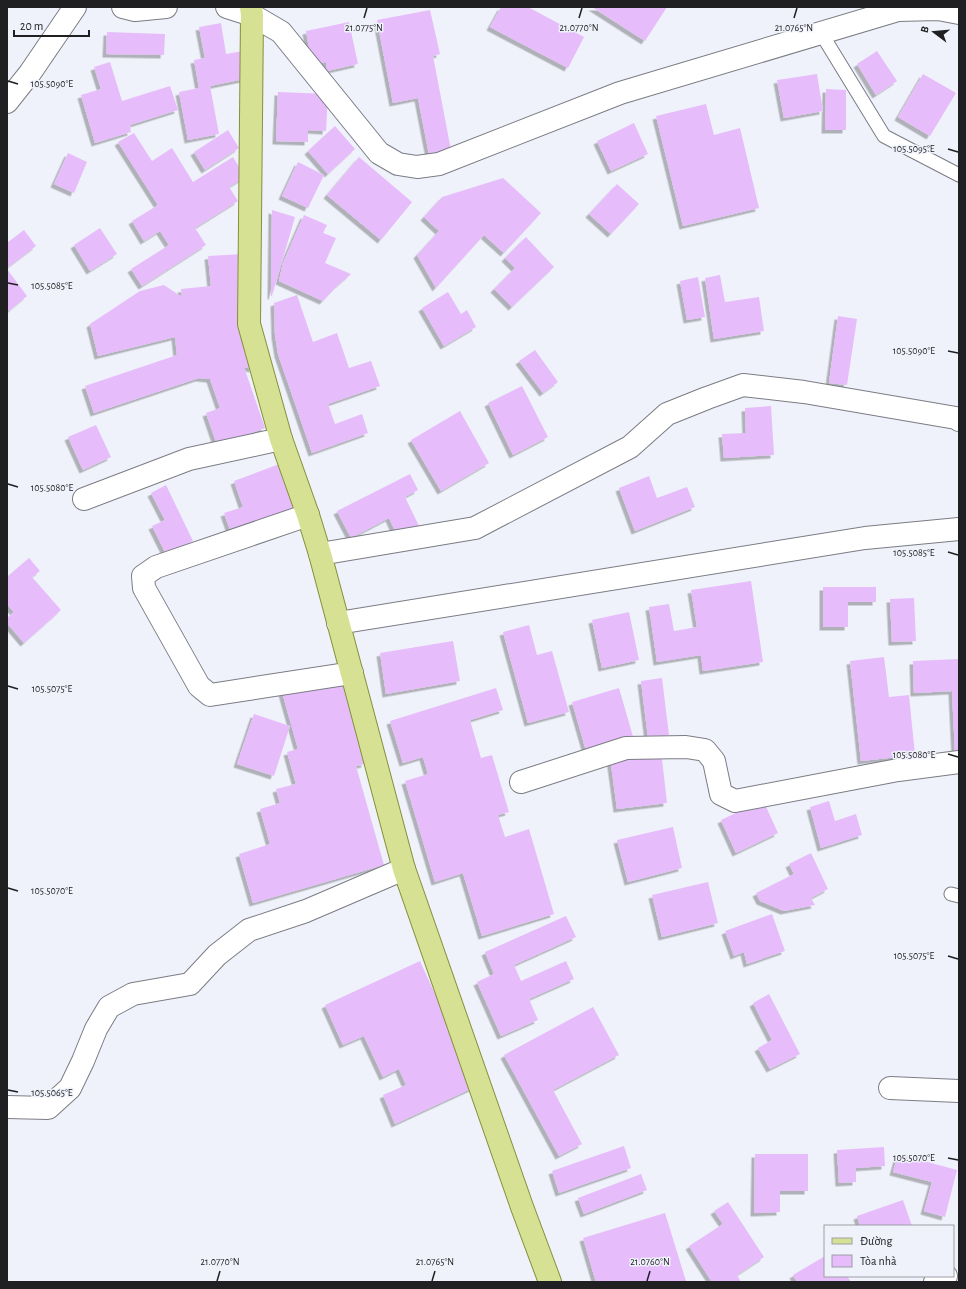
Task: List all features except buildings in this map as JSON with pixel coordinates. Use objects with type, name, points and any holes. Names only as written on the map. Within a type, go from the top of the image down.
[{"type":"main road","points":[[254,10],[249,324],[281,439],[320,554],[404,869],[522,1207],[550,1282]]},
{"type":"street","points":[[7,102],[30,73],[75,7]]},
{"type":"street","points":[[123,7],[136,10],[166,7]]},
{"type":"street","points":[[227,7],[254,10],[281,32],[379,153],[398,164],[418,167],[439,164],[620,93],[898,10],[938,9],[959,13]]},
{"type":"street","points":[[320,554],[475,528],[630,447],[667,414],[743,385],[804,392],[956,418],[959,420]]},
{"type":"street","points":[[84,499],[189,459],[281,439]]},
{"type":"street","points":[[308,516],[156,566],[143,576],[144,588],[199,686],[210,695],[352,673]]},
{"type":"street","points":[[338,622],[865,538],[959,529]]},
{"type":"street","points":[[522,782],[626,748],[686,747],[705,750],[714,761],[721,794],[735,801],[898,770],[959,762]]},
{"type":"street","points":[[7,1107],[48,1108],[70,1088],[84,1060],[96,1029],[109,1007],[133,994],[190,984],[217,955],[249,930],[306,910],[404,869]]},
{"type":"street","points":[[890,1088],[959,1091]]},
{"type":"street","points":[[935,1282],[944,1277]]},
{"type":"lane","points":[[820,33],[884,136],[959,174]]}]
